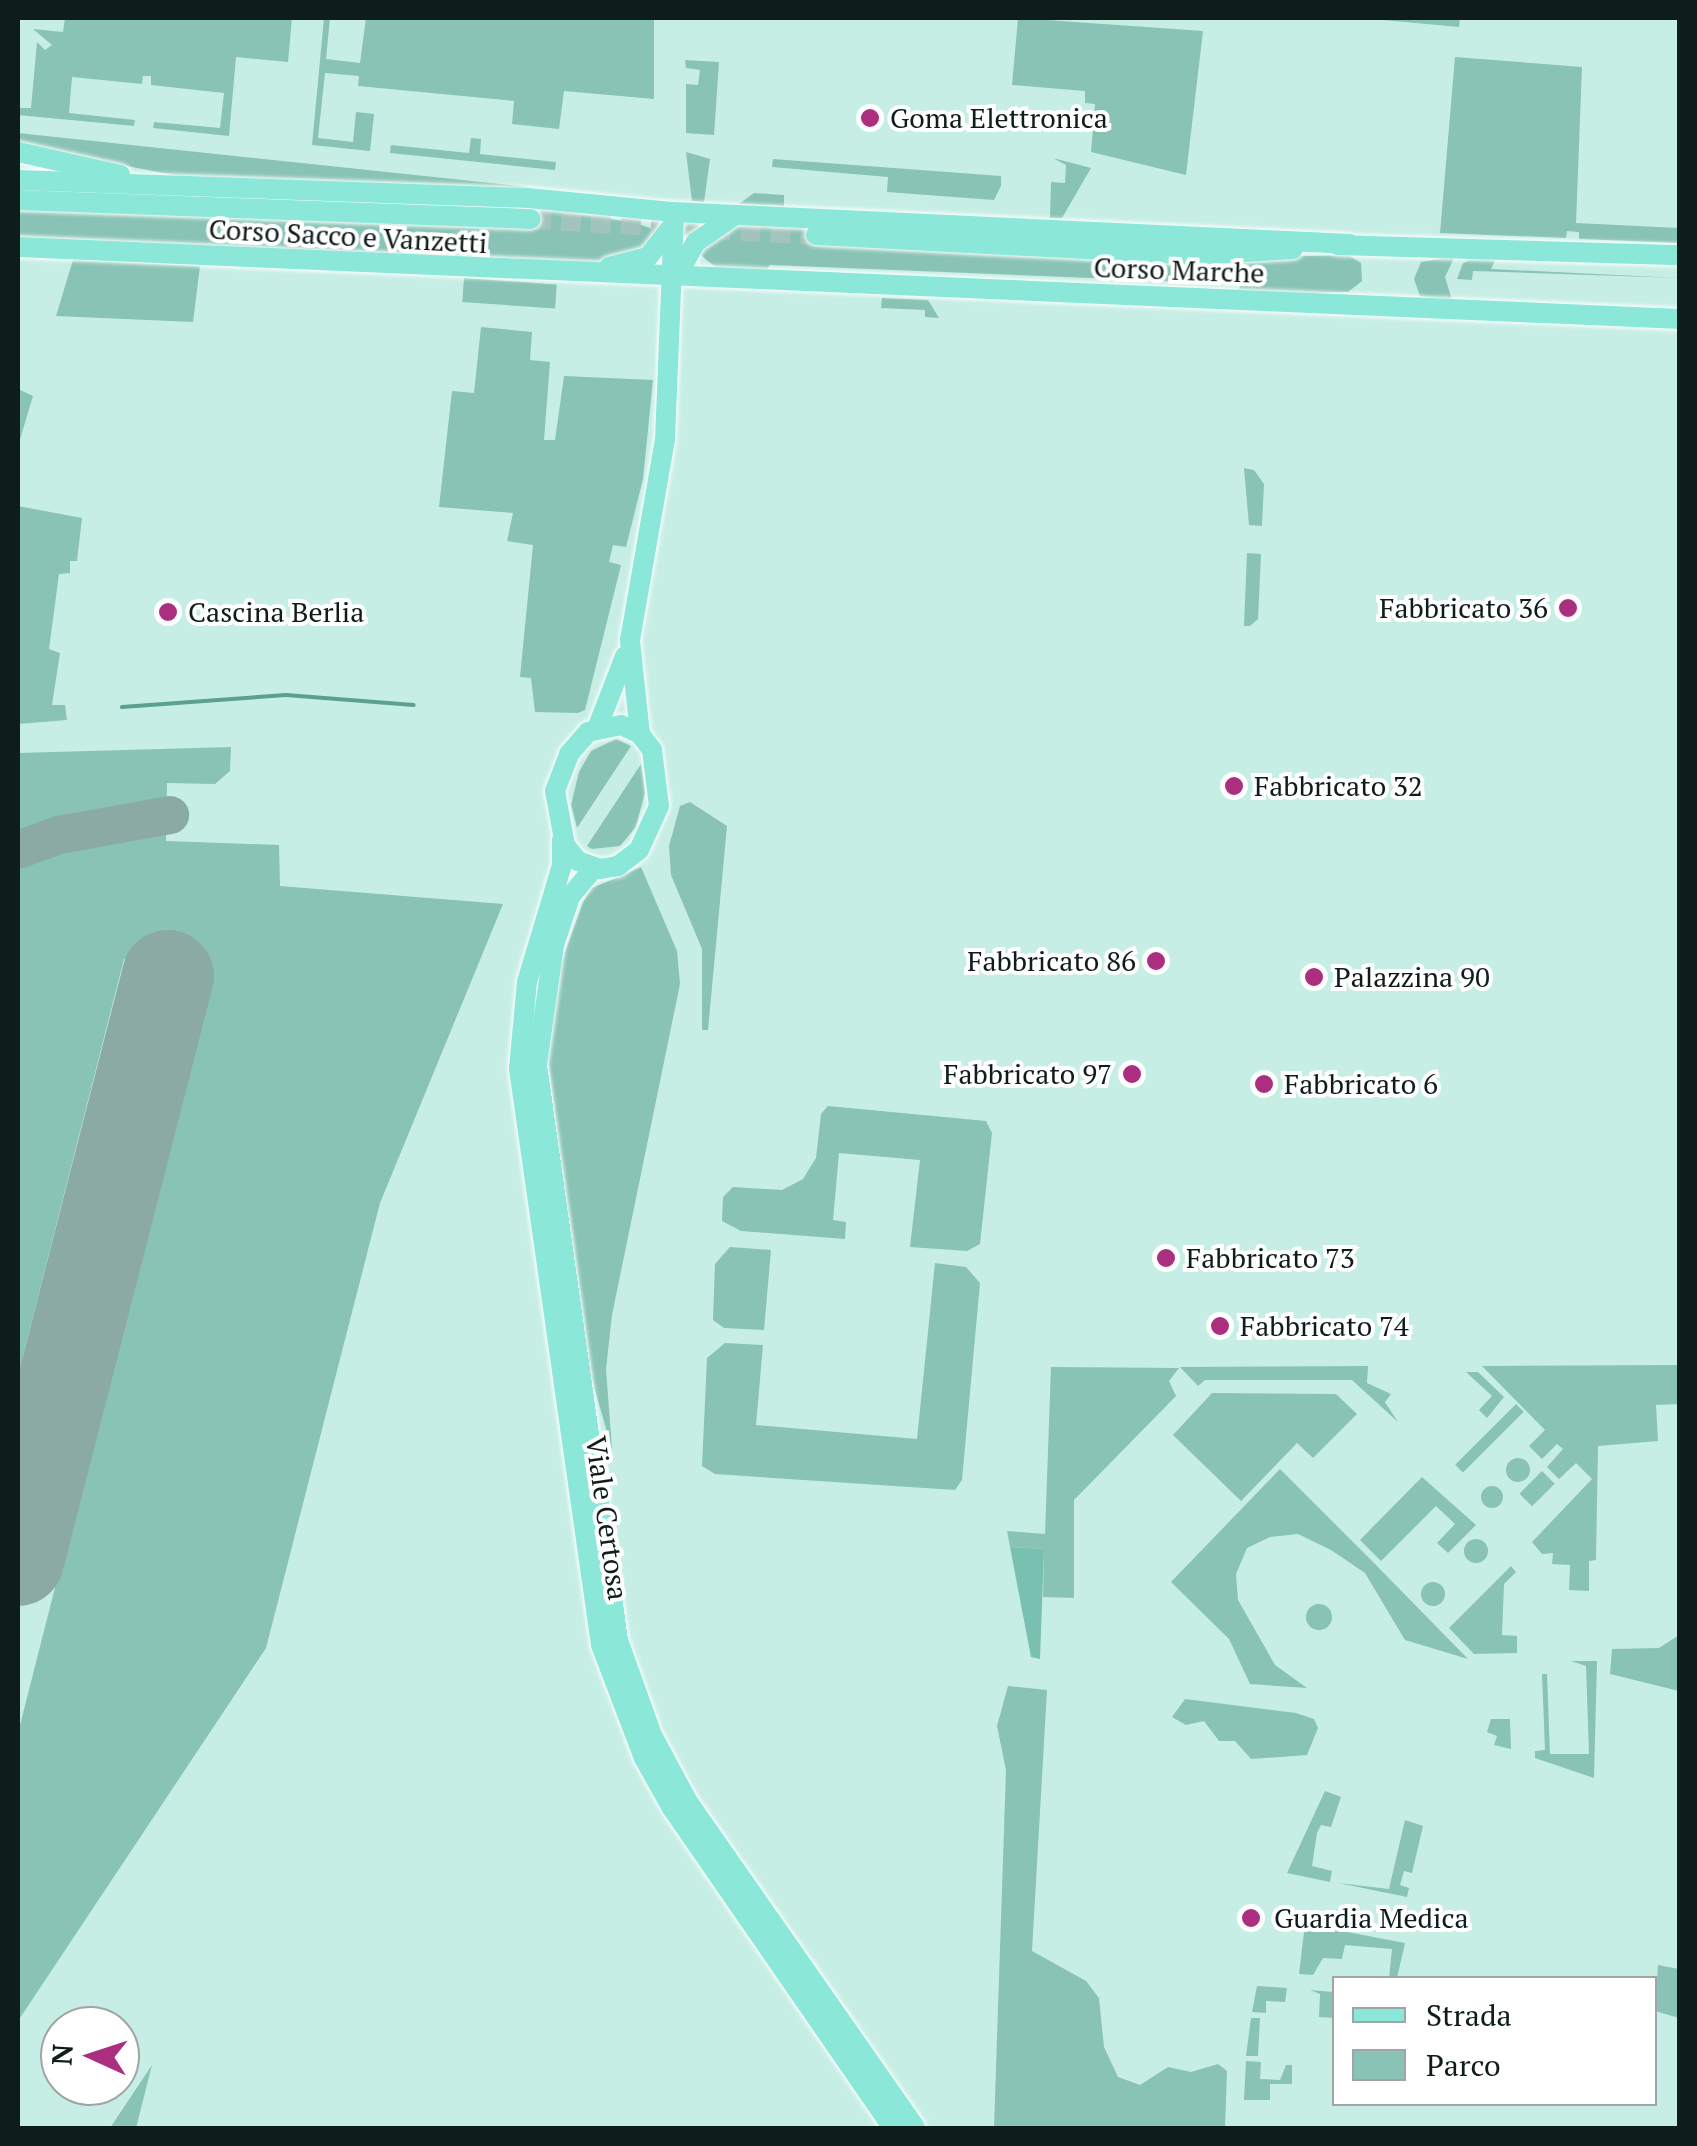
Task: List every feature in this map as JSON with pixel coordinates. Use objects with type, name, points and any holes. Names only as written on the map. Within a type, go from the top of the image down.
[{"type":"main road","points":[[18,152],[166,185]]},
{"type":"main road","points":[[18,180],[528,198],[674,215],[739,213],[1350,244]]},
{"type":"main road","name":"Corso Sacco e Vanzetti","points":[[18,200],[531,219]]},
{"type":"main road","points":[[676,278],[696,242],[739,213]]},
{"type":"main road","points":[[568,274],[648,257],[667,240],[674,215]]},
{"type":"main road","points":[[630,640],[640,734],[659,771],[657,816],[633,855],[612,868],[594,868],[572,856],[562,839],[557,783],[569,754],[598,726],[630,640],[665,440],[676,278],[674,215]]},
{"type":"main road","name":"Corso Marche","points":[[816,235],[1198,255],[1350,244],[1680,255]]},
{"type":"main road","name":"Corso Sacco e Vanzetti","points":[[18,247],[676,278]]},
{"type":"main road","name":"Corso Marche","points":[[676,278],[1680,319]]},
{"type":"main road","points":[[598,726],[621,725],[640,734]]},
{"type":"main road","name":"Viale Certosa","points":[[562,839],[562,865],[527,982],[520,1069],[601,1645],[644,1758],[672,1808],[893,2128]]},
{"type":"main road","name":"Viale Certosa","points":[[594,868],[570,897],[554,945],[536,1065],[618,1640],[652,1735],[688,1802],[915,2128]]},
{"type":"green space","points":[[65,18],[292,18],[288,62],[236,57],[229,136],[153,128],[154,122],[220,128],[224,93],[151,85],[151,76],[143,76],[142,84],[72,77],[69,113],[135,120],[134,126],[18,115],[18,108],[31,108],[37,42],[45,50],[52,45],[33,29],[63,32]]},
{"type":"green space","points":[[324,18],[330,18],[326,59],[360,63],[366,18],[654,18],[654,99],[564,91],[559,129],[512,124],[514,101],[358,86],[359,76],[325,73],[318,138],[353,142],[356,112],[374,114],[370,151],[312,145]]},
{"type":"green space","points":[[1018,18],[1203,31],[1186,175],[1091,152],[1095,104],[1085,103],[1085,91],[1012,85]]},
{"type":"green space","points":[[1361,18],[1460,18],[1459,27]]},
{"type":"green space","points":[[1455,57],[1582,67],[1576,223],[1679,228],[1679,243],[1579,239],[1579,232],[1567,231],[1566,238],[1440,233]]},
{"type":"green space","points":[[685,60],[719,62],[714,135],[686,133],[686,84],[698,85],[700,70],[686,68]]},
{"type":"green space","points":[[18,133],[529,187],[529,191],[184,177],[18,145]]},
{"type":"green space","points":[[471,138],[481,139],[480,154],[556,162],[555,170],[390,153],[391,145],[469,153]]},
{"type":"green space","points":[[686,152],[710,159],[704,202],[692,201]]},
{"type":"green space","points":[[1053,158],[1091,168],[1062,218],[1050,218],[1051,182],[1065,183],[1066,165]]},
{"type":"green space","points":[[773,159],[1001,176],[1001,186],[994,200],[887,192],[888,177],[772,167]]},
{"type":"green space","points":[[81,190],[527,205],[635,223],[650,228],[657,241],[619,264],[18,238],[18,207],[531,227],[531,208]]},
{"type":"green space","points":[[754,193],[784,195],[784,206],[739,204]]},
{"type":"green space","points":[[816,222],[816,244],[1118,261],[1348,255],[1361,263],[1362,281],[1348,292],[1258,295],[1235,294],[1242,284],[770,265],[763,275],[718,269],[698,253],[723,226]]},
{"type":"green space","points":[[1455,256],[1445,277],[1453,303],[1420,296],[1414,279],[1421,262]]},
{"type":"green space","points":[[1475,258],[1496,258],[1491,269],[1679,278],[1473,271],[1472,280],[1457,279],[1463,263]]},
{"type":"green space","points":[[73,260],[200,266],[193,322],[56,316]]},
{"type":"green space","points":[[464,278],[557,284],[555,308],[462,302]]},
{"type":"green space","points":[[882,298],[928,300],[939,318],[925,317],[925,310],[881,308]]},
{"type":"green space","points":[[481,327],[532,332],[530,360],[550,362],[544,440],[555,440],[564,376],[653,380],[643,479],[626,547],[613,545],[609,562],[621,565],[585,710],[578,713],[535,712],[531,678],[520,677],[533,545],[507,541],[513,513],[439,507],[452,391],[474,393]]},
{"type":"green space","points":[[18,389],[33,396],[18,446]]},
{"type":"green space","points":[[1244,468],[1254,470],[1264,484],[1262,526],[1249,525]]},
{"type":"green space","points":[[18,506],[82,518],[77,561],[70,561],[70,573],[59,574],[49,649],[60,653],[52,705],[65,705],[67,720],[18,724]]},
{"type":"green space","points":[[1247,553],[1261,554],[1258,619],[1244,626]]},
{"type":"green space","points":[[616,739],[631,746],[577,828],[571,805],[579,772],[591,751]]},
{"type":"green space","points":[[231,747],[230,771],[215,784],[167,783],[166,841],[279,845],[280,886],[503,904],[380,1203],[266,1648],[18,2021],[18,1733],[210,979],[124,959],[18,1375],[18,753]]},
{"type":"green space","points":[[641,764],[645,792],[636,827],[620,846],[587,846]]},
{"type":"green space","points":[[690,802],[727,826],[708,1030],[702,1030],[702,949],[671,875],[669,846],[680,806]]},
{"type":"green space","points":[[641,867],[677,951],[680,984],[612,1315],[606,1369],[612,1449],[584,1353],[548,1060],[561,963],[583,902],[592,888]]},
{"type":"green space","points":[[828,1106],[986,1121],[992,1133],[980,1244],[967,1251],[910,1247],[920,1160],[839,1153],[833,1220],[846,1222],[845,1239],[741,1231],[722,1221],[723,1197],[733,1187],[782,1190],[803,1179],[816,1158],[821,1114]]},
{"type":"green space","points":[[730,1247],[771,1250],[764,1330],[724,1328],[713,1320],[715,1264]]},
{"type":"green space","points":[[935,1263],[966,1267],[980,1283],[962,1480],[955,1490],[715,1474],[702,1466],[707,1358],[725,1343],[763,1345],[756,1425],[917,1439]]},
{"type":"green space","points":[[1679,1365],[1679,1404],[1656,1405],[1658,1441],[1598,1446],[1596,1560],[1589,1561],[1589,1591],[1569,1590],[1570,1565],[1552,1564],[1553,1553],[1542,1554],[1532,1542],[1592,1479],[1576,1463],[1559,1479],[1547,1467],[1563,1449],[1557,1444],[1542,1459],[1529,1446],[1545,1430],[1482,1366]]},
{"type":"green space","points":[[1368,1366],[1367,1383],[1391,1394],[1385,1402],[1398,1422],[1352,1380],[1205,1380],[1198,1386],[1180,1367]]},
{"type":"green space","points":[[1051,1367],[1179,1368],[1169,1381],[1176,1396],[1074,1500],[1074,1598],[1043,1597],[1044,1549],[1010,1547],[1007,1531],[1045,1534]]},
{"type":"green space","points":[[1466,1372],[1478,1372],[1504,1397],[1487,1418],[1479,1410],[1492,1396]]},
{"type":"green space","points":[[1212,1393],[1336,1394],[1357,1414],[1313,1458],[1297,1443],[1241,1501],[1173,1435]]},
{"type":"green space","points":[[1516,1404],[1524,1412],[1463,1473],[1455,1465]]},
{"type":"green space","points":[[1518,1458],[1527,1461],[1527,1479],[1518,1482],[1509,1479],[1506,1470],[1509,1461]]},
{"type":"green space","points":[[1280,1469],[1468,1659],[1405,1640],[1365,1573],[1331,1550],[1298,1534],[1270,1537],[1247,1548],[1236,1574],[1238,1600],[1275,1665],[1307,1688],[1250,1684],[1229,1639],[1171,1582]]},
{"type":"green space","points":[[1542,1471],[1555,1484],[1532,1506],[1519,1494]]},
{"type":"green space","points":[[1422,1477],[1476,1525],[1448,1553],[1437,1543],[1455,1524],[1436,1506],[1381,1561],[1360,1540]]},
{"type":"green space","points":[[1492,1486],[1500,1489],[1500,1505],[1492,1508],[1484,1505],[1481,1497],[1484,1489]]},
{"type":"green space","points":[[1476,1539],[1485,1542],[1485,1560],[1476,1563],[1467,1560],[1464,1551],[1467,1542]]},
{"type":"green space","points":[[1010,1547],[1044,1549],[1040,1659],[1031,1657]]},
{"type":"green space","points":[[1511,1566],[1516,1572],[1504,1584],[1502,1635],[1517,1636],[1517,1653],[1474,1654],[1449,1628]]},
{"type":"green space","points":[[1433,1582],[1445,1594],[1433,1606],[1421,1594]]},
{"type":"green space","points":[[1319,1604],[1328,1608],[1332,1617],[1328,1626],[1319,1630],[1310,1626],[1306,1617],[1310,1608]]},
{"type":"green space","points":[[1679,1635],[1679,1691],[1610,1674],[1612,1649],[1659,1648]]},
{"type":"green space","points":[[1571,1661],[1597,1661],[1594,1778],[1535,1758],[1535,1751],[1545,1750],[1542,1674],[1547,1674],[1550,1754],[1589,1754],[1586,1666]]},
{"type":"green space","points":[[1008,1686],[1047,1690],[1032,1951],[1086,1981],[1099,1998],[1104,2047],[1118,2077],[1140,2085],[1168,2067],[1191,2072],[1218,2064],[1227,2071],[1225,2128],[994,2128],[1006,1770],[997,1726]]},
{"type":"green space","points":[[1185,1699],[1296,1713],[1314,1719],[1318,1728],[1307,1755],[1251,1759],[1235,1741],[1219,1741],[1204,1721],[1186,1725],[1172,1717]]},
{"type":"green space","points":[[1491,1719],[1510,1719],[1511,1749],[1494,1745],[1497,1736],[1487,1732]]},
{"type":"green space","points":[[1325,1791],[1341,1797],[1331,1827],[1321,1825],[1317,1833],[1312,1866],[1332,1871],[1330,1882],[1287,1873]]},
{"type":"green space","points":[[1405,1820],[1423,1826],[1412,1873],[1404,1871],[1400,1885],[1409,1888],[1407,1897],[1338,1883],[1389,1889]]},
{"type":"green space","points":[[1305,1924],[1405,1943],[1397,1976],[1389,1976],[1392,1949],[1345,1945],[1342,1959],[1323,1958],[1313,1975],[1299,1974]]},
{"type":"green space","points":[[1658,1965],[1679,1969],[1679,2018],[1657,2012]]},
{"type":"green space","points":[[1257,1986],[1287,1988],[1285,2002],[1266,2001],[1266,2013],[1252,2012]]},
{"type":"green space","points":[[1310,1990],[1332,1992],[1332,2018],[1319,2017],[1320,1994]]},
{"type":"green space","points":[[1251,2018],[1260,2018],[1258,2056],[1246,2056]]},
{"type":"green space","points":[[1246,2061],[1261,2062],[1260,2079],[1280,2080],[1286,2065],[1292,2065],[1292,2084],[1270,2084],[1270,2100],[1244,2100]]},
{"type":"green space","points":[[152,2065],[136,2128],[110,2128],[125,2106],[140,2106],[140,2083]]},
{"type":"waterway","points":[[122,707],[286,695],[414,705]]},
{"type":"taxiway","points":[[18,850],[59,835],[170,815]]},
{"type":"runway","points":[[18,1560],[168,976]]},
{"type":"tunnel","points":[[531,219],[816,235]]},
{"type":"place","name":"Goma Elettronica","points":[[870,118]]},
{"type":"place","name":"Fabbricato 36","points":[[1568,608]]},
{"type":"place","name":"Cascina Berlia","points":[[168,612]]},
{"type":"place","name":"Fabbricato 32","points":[[1234,786]]},
{"type":"place","name":"Fabbricato 86","points":[[1156,961]]},
{"type":"place","name":"Palazzina 90","points":[[1314,977]]},
{"type":"place","name":"Fabbricato 97","points":[[1132,1074]]},
{"type":"place","name":"Fabbricato 6","points":[[1264,1084]]},
{"type":"place","name":"Fabbricato 73","points":[[1166,1258]]},
{"type":"place","name":"Fabbricato 74","points":[[1220,1326]]},
{"type":"place","name":"Guardia Medica","points":[[1251,1918]]}]
